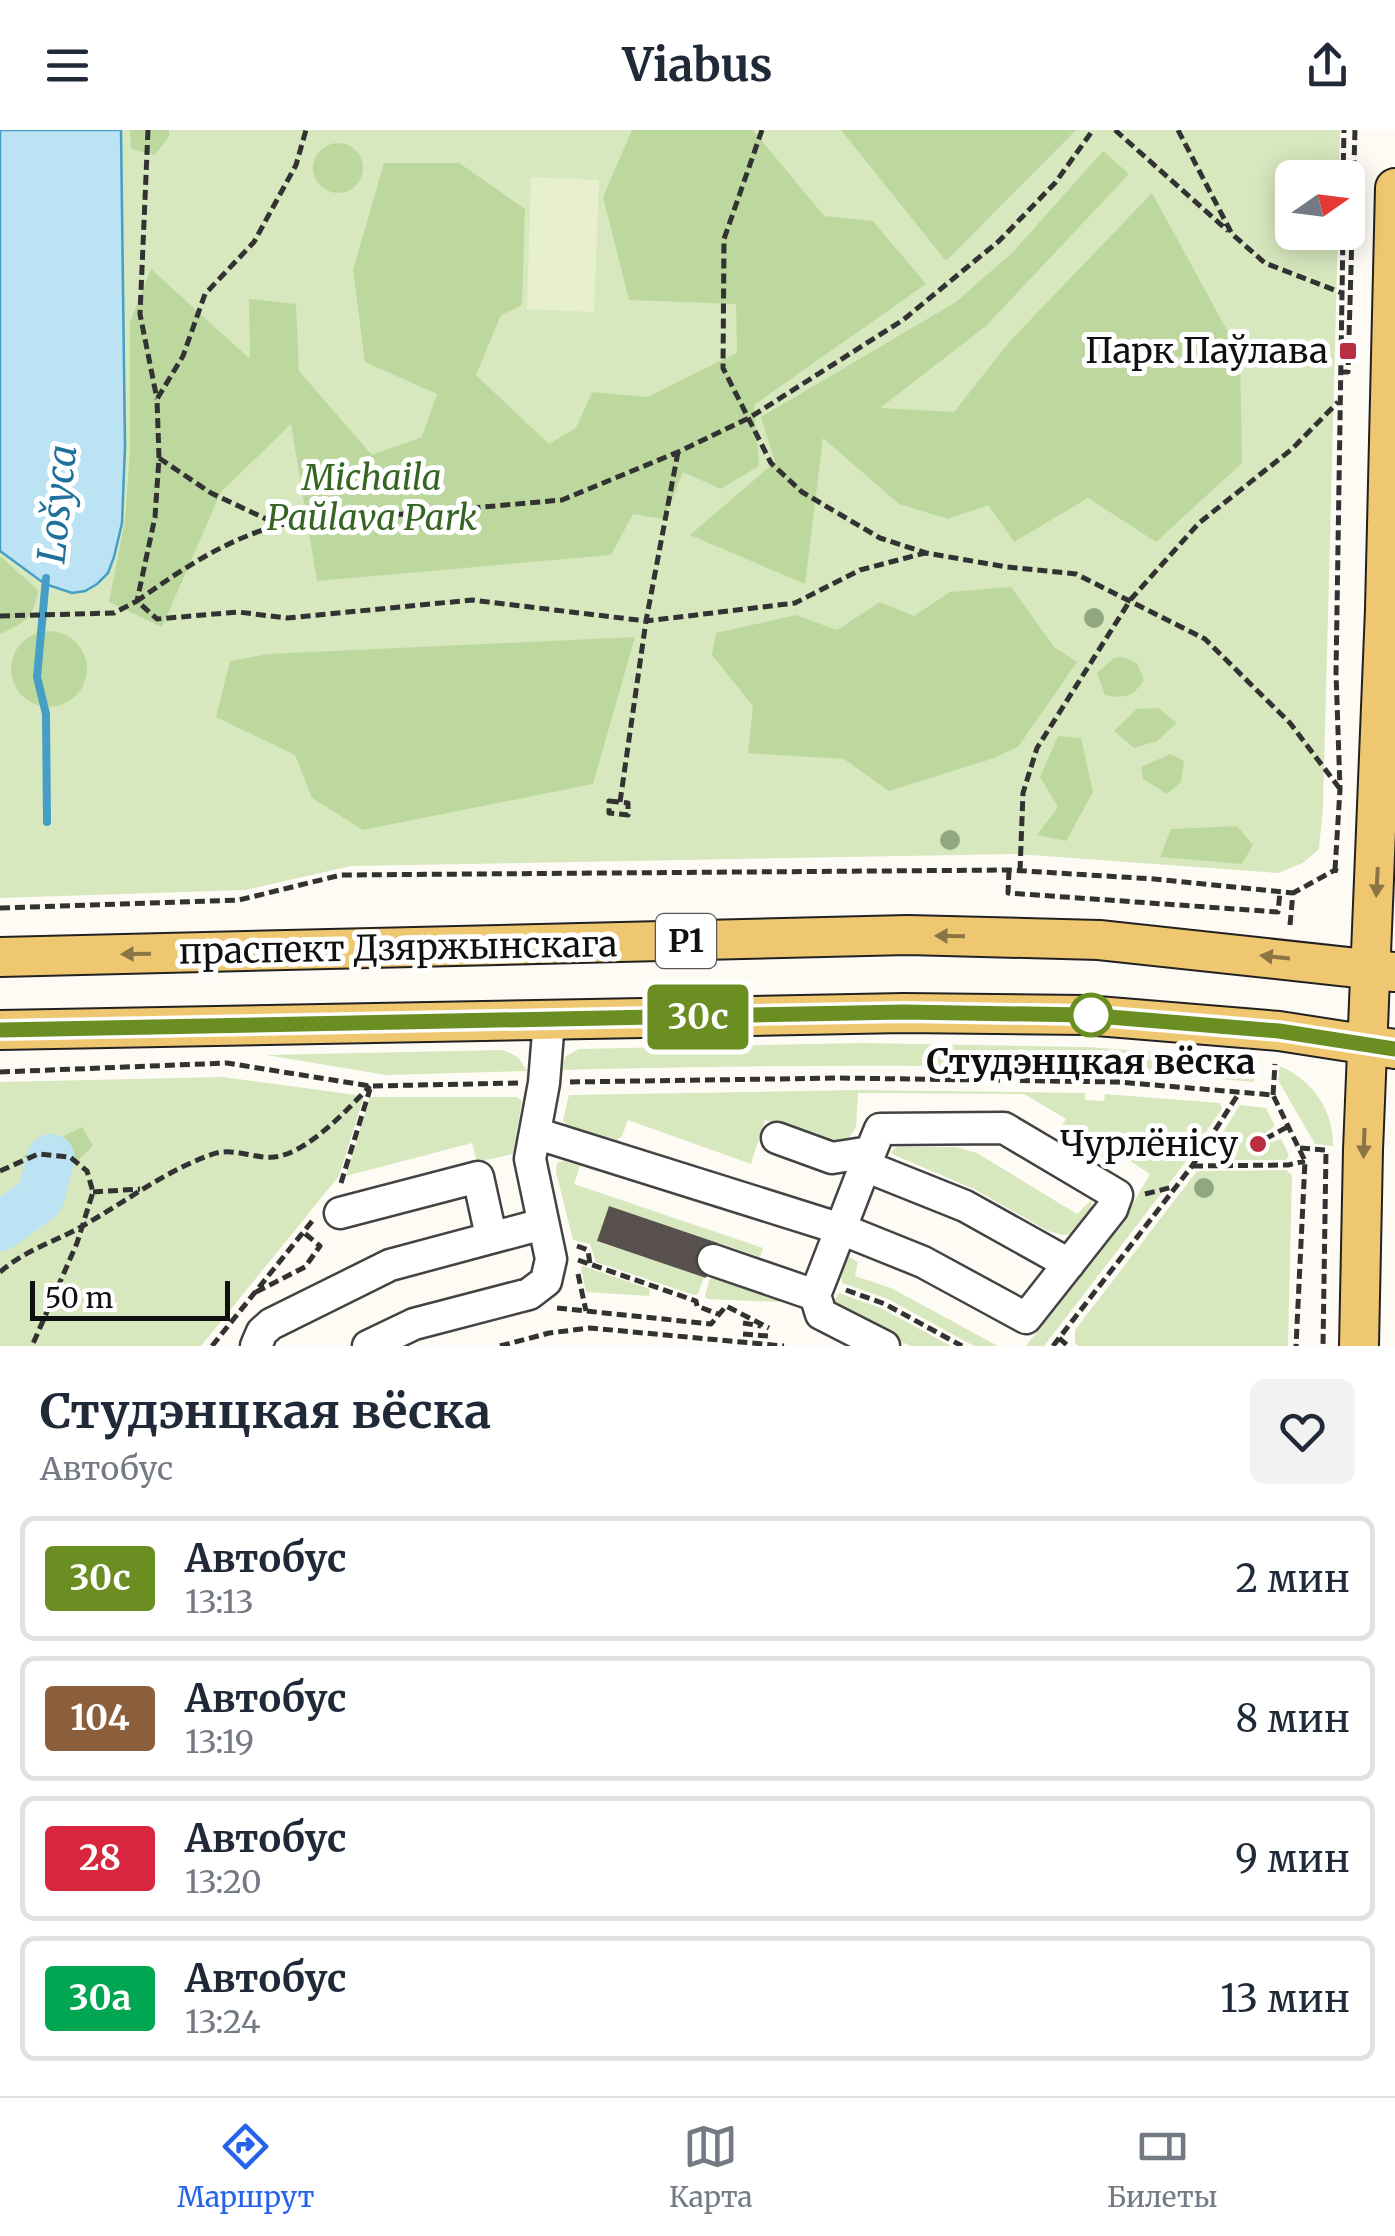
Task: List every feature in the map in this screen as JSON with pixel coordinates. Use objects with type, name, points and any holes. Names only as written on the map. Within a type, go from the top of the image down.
[{"type":"main road","points":[[1360,1346],[1382,1047],[1395,188]]},
{"type":"main road","name":"праспект Дзяржынскага","points":[[0,957],[908,936],[1099,940],[1383,970]]},
{"type":"main road","name":"Р1","points":[[0,1030],[904,1012],[1085,1015],[1279,1031],[1382,1047]]},
{"type":"lane","points":[[368,1346],[414,1324],[536,1291],[546,1281],[550,1266],[530,1171],[549,1020]]},
{"type":"lane","points":[[535,1134],[841,1229],[923,1262],[1026,1318],[1112,1209],[1118,1195],[1004,1128],[880,1129],[841,1229],[821,1314],[884,1346]]},
{"type":"lane","points":[[777,1138],[832,1158],[868,1159],[1069,1264]]},
{"type":"lane","points":[[331,1206],[478,1177],[491,1236]]},
{"type":"lane","points":[[256,1346],[271,1324],[390,1265],[543,1224]]},
{"type":"lane","points":[[712,1260],[824,1291]]},
{"type":"path","points":[[136,601],[155,516],[159,458],[157,399],[140,314],[148,130]]},
{"type":"path","points":[[157,399],[182,356],[206,294],[254,242],[296,165],[306,130]]},
{"type":"path","points":[[762,130],[724,239],[723,368],[771,462],[802,492],[880,538],[926,553],[1076,574],[1205,638],[1290,723],[1340,789]]},
{"type":"path","points":[[0,616],[114,613],[197,559],[250,533],[278,525],[562,500],[678,452],[749,418],[903,320],[999,240],[1055,182],[1093,130]]},
{"type":"path","points":[[1114,130],[1265,262],[1342,293]]},
{"type":"path","points":[[1178,130],[1232,234]]},
{"type":"path","points":[[1344,130],[1344,160]]},
{"type":"path","points":[[1340,372],[1348,372],[1355,130]]},
{"type":"path","points":[[1336,870],[1340,789],[1336,672],[1343,250]]},
{"type":"path","points":[[1020,871],[1023,793],[1037,748],[1131,600],[1199,523],[1292,449],[1340,400]]},
{"type":"path","points":[[620,802],[646,621],[678,452]]},
{"type":"path","points":[[159,458],[211,493],[278,525]]},
{"type":"path","points":[[136,601],[158,619],[238,612],[288,618],[472,600],[646,621],[795,604],[860,570],[926,553]]},
{"type":"path","points":[[0,908],[239,900],[341,875],[1010,870],[1293,893],[1336,870]]},
{"type":"path","points":[[1010,870],[1008,893],[1278,912],[1280,892]]},
{"type":"path","points":[[1336,870],[1345,874]]},
{"type":"path","points":[[1290,925],[1293,893]]},
{"type":"path","points":[[0,1072],[226,1062],[370,1086],[840,1078],[1078,1081],[1273,1095]]},
{"type":"path","points":[[1275,1064],[1273,1095],[1304,1161],[1296,1346]]},
{"type":"path","points":[[0,1272],[21,1254],[84,1226],[141,1189],[218,1152],[272,1157],[291,1152],[312,1140],[370,1086]]},
{"type":"path","points":[[212,1346],[302,1232],[331,1206],[370,1086]]},
{"type":"path","points":[[1053,1346],[1192,1166],[1239,1093]]},
{"type":"path","points":[[351,1105],[361,1116]]},
{"type":"path","points":[[1265,1139],[1288,1126]]},
{"type":"path","points":[[1300,1148],[1326,1150],[1323,1346]]},
{"type":"path","points":[[0,1171],[38,1154],[70,1157],[87,1171],[93,1192],[84,1226],[32,1346]]},
{"type":"path","points":[[1192,1166],[1288,1165],[1304,1161]]},
{"type":"path","points":[[1137,1196],[1176,1186]]},
{"type":"path","points":[[93,1192],[141,1189]]},
{"type":"path","points":[[254,1293],[305,1267],[320,1246],[302,1232]]},
{"type":"path","points":[[586,1311],[569,1247],[582,1246],[588,1250],[590,1264]]},
{"type":"path","points":[[575,1259],[696,1301],[697,1306],[718,1314]]},
{"type":"path","points":[[824,1291],[885,1304],[962,1346]]},
{"type":"path","points":[[546,1310],[711,1324],[726,1306],[768,1332]]},
{"type":"path","points":[[548,1321],[549,1333]]},
{"type":"path","points":[[743,1322],[768,1332]]},
{"type":"path","points":[[500,1346],[549,1333],[590,1328],[784,1346]]},
{"type":"path","points":[[743,1334],[768,1332]]},
{"type":"path","points":[[767,1345],[768,1332]]},
{"type":"path","points":[[1059,1338],[1068,1346]]},
{"type":"green space","name":"Michaila Paŭlava Park","points":[[0,130],[1340,130],[1339,160],[1275,160],[1275,250],[1338,250],[1323,807],[1319,849],[1303,863],[1278,873],[1015,854],[351,866],[245,890],[0,898]]},
{"type":"green space","points":[[130,130],[169,130],[169,136],[155,155],[131,149]]},
{"type":"green space","points":[[632,130],[753,130],[824,216],[873,221],[926,284],[754,405],[759,466],[721,489],[683,472],[664,519],[633,514],[611,555],[317,581],[291,424],[221,492],[162,627],[109,602],[125,520],[130,449],[130,322],[151,269],[250,359],[249,299],[296,304],[299,371],[372,455],[422,437],[437,394],[365,362],[353,270],[384,163],[459,163],[525,209],[522,305],[501,315],[476,375],[549,444],[576,428],[592,392],[647,397],[737,353],[736,304],[629,300],[603,197]]},
{"type":"green space","points":[[841,130],[1076,130],[946,261]]},
{"type":"green space","points":[[338,143],[355,151],[363,168],[355,185],[338,193],[321,185],[313,168],[321,151]]},
{"type":"green space","points":[[1103,151],[1129,174],[986,326],[880,408],[954,412],[1010,341],[1152,193],[1240,354],[1242,463],[1156,542],[1088,498],[1014,542],[988,505],[948,519],[899,504],[823,438],[805,584],[690,535],[775,462],[761,417],[956,302],[1014,251]]},
{"type":"green space","points":[[531,177],[599,180],[594,312],[527,309]]},
{"type":"green space","points":[[0,556],[38,590],[27,618],[0,634]]},
{"type":"green space","points":[[1011,587],[1054,647],[1077,662],[1018,747],[889,791],[844,759],[748,753],[753,706],[712,655],[716,633],[796,615],[837,630],[880,602],[914,616],[950,592]]},
{"type":"green space","points":[[49,631],[76,642],[87,669],[76,696],[49,707],[22,696],[11,669],[22,642]]},
{"type":"green space","points":[[635,637],[593,784],[363,830],[312,798],[295,755],[216,717],[230,661],[268,654]]},
{"type":"green space","points":[[1114,658],[1137,663],[1144,680],[1128,695],[1105,695],[1097,673]]},
{"type":"green space","points":[[1158,708],[1177,723],[1157,741],[1134,748],[1114,731],[1137,709]]},
{"type":"green space","points":[[1058,736],[1081,738],[1093,792],[1066,841],[1037,835],[1058,807],[1040,777]]},
{"type":"green space","points":[[1170,754],[1184,761],[1181,782],[1167,794],[1143,779],[1141,767]]},
{"type":"green space","points":[[1237,826],[1253,845],[1242,864],[1160,857],[1171,829]]},
{"type":"green space","points":[[861,1043],[1088,1047],[1257,1060],[1254,1082],[994,1067],[561,1070],[566,1056],[579,1049]]},
{"type":"green space","points":[[503,1050],[518,1057],[527,1071],[386,1075],[266,1055]]},
{"type":"green space","points":[[1280,1066],[1302,1079],[1319,1098],[1330,1120],[1333,1146],[1315,1144],[1278,1080]]},
{"type":"green space","points":[[223,1077],[364,1096],[339,1176],[201,1346],[0,1346],[0,1082]]},
{"type":"green space","points":[[858,1090],[1085,1093],[1085,1100],[1104,1101],[1105,1094],[1220,1103],[1222,1109],[1044,1346],[1026,1346],[1121,1224],[1150,1174],[1118,1153],[1111,1163],[1059,1131],[1066,1119],[1024,1094],[858,1093],[856,1127],[849,1138],[830,1142],[765,1120],[751,1164],[628,1120],[617,1140],[566,1125],[563,1120],[569,1095]]},
{"type":"green space","points":[[370,1097],[517,1097],[522,1101],[513,1154],[477,1162],[472,1143],[346,1176]]},
{"type":"green space","points":[[1240,1105],[1266,1108],[1275,1126],[1261,1136],[1265,1144],[1281,1139],[1289,1155],[1286,1160],[1205,1160]]},
{"type":"green space","points":[[82,1127],[93,1146],[68,1170],[22,1157]]},
{"type":"green space","points":[[896,1147],[956,1147],[977,1153],[1077,1214],[1091,1200],[1093,1213],[1076,1234],[1048,1231],[974,1189],[894,1155],[891,1152]]},
{"type":"green space","points":[[557,1163],[580,1166],[574,1184],[763,1248],[760,1257],[609,1206],[598,1242],[704,1277],[698,1294],[694,1295],[596,1262],[590,1244],[573,1240],[556,1172]]},
{"type":"green space","points":[[1286,1170],[1292,1175],[1288,1346],[1075,1343],[1075,1330],[1197,1171]]},
{"type":"green space","points":[[849,1257],[858,1262],[855,1276],[891,1288],[998,1346],[974,1346],[888,1299],[842,1283],[841,1274]]},
{"type":"green space","points":[[583,1266],[650,1289],[649,1296],[586,1292]]},
{"type":"green space","points":[[714,1277],[779,1300],[707,1299],[710,1279]]},
{"type":"green space","points":[[839,1293],[883,1309],[951,1346],[910,1346],[836,1307],[834,1301]]},
{"type":"water","points":[[0,130],[121,130],[125,447],[122,523],[108,573],[85,591],[72,593],[45,584],[0,551]]},
{"type":"building","points":[[609,1206],[718,1243],[706,1278],[597,1241]]},
{"type":"waterway","name":"Lošyca","points":[[46,578],[37,677],[46,714],[47,822]]},
{"type":"waterway","name":"Lošyca","points":[[0,1227],[40,1198],[51,1158]]},
{"type":"bus line","name":"30с","points":[[0,1030],[904,1012],[1085,1015],[1279,1031],[1395,1049]]},
{"type":"place","name":"Парк Паўлава","points":[[1348,351]]},
{"type":"place","name":"Студэнцкая вёска","points":[[1091,1015]]},
{"type":"place","name":"Чурлёнісу","points":[[1258,1144]]}]
